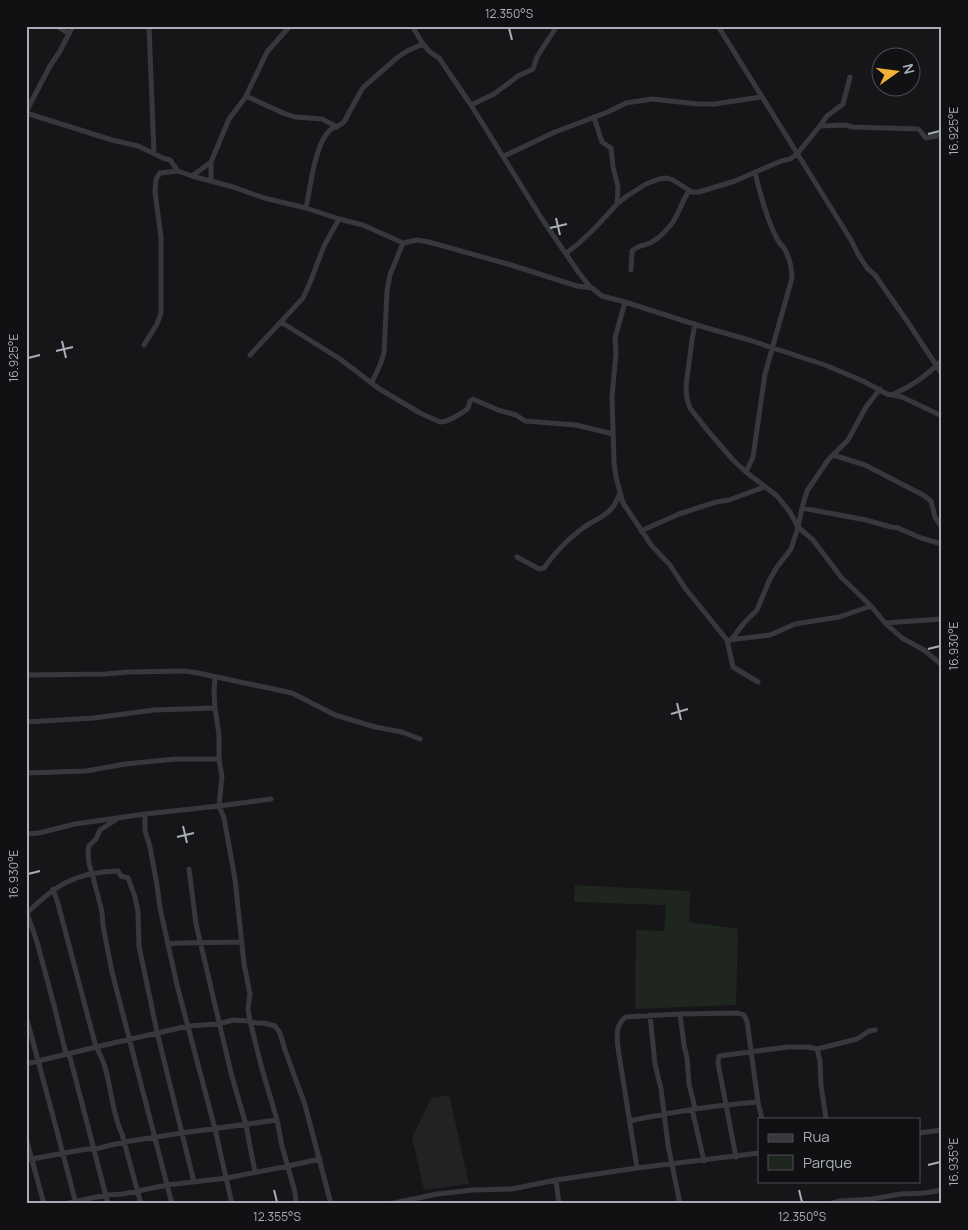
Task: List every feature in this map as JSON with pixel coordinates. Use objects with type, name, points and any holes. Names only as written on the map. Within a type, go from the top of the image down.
[{"type":"street","points":[[57,26],[69,34]]},
{"type":"street","points":[[73,26],[26,113],[112,140],[138,146],[170,160],[178,170],[192,176],[363,225],[403,243],[416,240],[429,242],[577,286],[592,288]]},
{"type":"street","points":[[149,26],[154,154]]},
{"type":"street","points":[[211,181],[211,162],[229,119],[246,96],[268,52],[290,26]]},
{"type":"street","points":[[412,26],[423,44],[439,58],[471,105],[528,198],[579,273],[602,296],[772,348],[843,372],[887,394],[902,397],[942,416]]},
{"type":"street","points":[[471,105],[494,94],[522,74],[533,69],[537,57],[557,26]]},
{"type":"street","points":[[718,26],[798,153],[867,268],[875,275],[942,374]]},
{"type":"street","points":[[306,208],[317,155],[324,138],[330,130],[344,122],[362,89],[367,84],[398,57],[423,44]]},
{"type":"street","points":[[566,253],[589,234],[617,204],[646,184],[664,178],[673,180],[689,191],[699,192],[734,182],[781,161],[790,159],[798,153],[828,114],[843,104],[850,77]]},
{"type":"street","points":[[246,96],[283,113],[295,117],[322,119],[337,127]]},
{"type":"street","points":[[504,156],[555,132],[626,103],[652,99],[715,104],[761,97]]},
{"type":"street","points":[[594,117],[602,142],[611,148],[612,164],[618,185],[617,204]]},
{"type":"street","points":[[820,126],[845,125],[918,129],[926,138],[942,135]]},
{"type":"street","points":[[192,176],[211,162]]},
{"type":"street","points":[[144,345],[157,324],[161,313],[161,237],[156,205],[156,179],[160,173],[178,170]]},
{"type":"street","points":[[746,472],[753,458],[764,374],[790,286],[792,272],[787,254],[777,239],[771,224],[755,172]]},
{"type":"street","points":[[631,270],[632,251],[637,246],[650,243],[668,229],[689,191]]},
{"type":"street","points":[[250,355],[303,298],[324,246],[339,219]]},
{"type":"street","points":[[372,382],[384,354],[387,291],[390,275],[403,243]]},
{"type":"street","points":[[625,302],[615,338],[616,353],[612,396],[614,462],[623,503],[652,546],[670,565],[685,588],[729,640],[733,667],[758,682]]},
{"type":"street","points":[[281,322],[340,359],[378,388],[420,413],[440,422],[450,420],[466,410],[473,399],[498,410],[516,415],[525,421],[576,425],[613,434]]},
{"type":"street","points":[[695,324],[686,386],[690,408],[733,460],[777,496],[790,512],[798,527],[814,540],[841,577],[871,606],[885,623],[902,638],[924,650],[942,665]]},
{"type":"street","points":[[893,395],[918,382],[942,360]]},
{"type":"street","points":[[729,640],[759,608],[769,581],[791,548],[807,491],[828,460],[848,440],[866,407],[880,389]]},
{"type":"street","points":[[834,456],[865,465],[930,499],[935,517],[942,528]]},
{"type":"street","points":[[641,531],[680,514],[716,502],[729,500],[764,487]]},
{"type":"street","points":[[518,556],[538,569],[544,568],[569,539],[612,509],[620,492]]},
{"type":"street","points":[[802,508],[898,528],[921,538],[942,544]]},
{"type":"street","points":[[729,640],[770,635],[794,624],[839,617],[871,606]]},
{"type":"street","points":[[885,623],[942,619]]},
{"type":"street","points":[[26,676],[185,671],[292,692],[335,715],[402,732],[420,739]]},
{"type":"street","points":[[215,678],[215,708],[222,776],[220,806],[224,818],[235,879],[244,964],[250,994],[248,1009],[295,1192],[296,1204]]},
{"type":"street","points":[[26,722],[94,718],[154,710],[215,708]]},
{"type":"street","points":[[26,772],[86,770],[176,759],[219,759]]},
{"type":"street","points":[[26,834],[40,833],[75,824],[145,814],[271,799]]},
{"type":"street","points":[[145,814],[145,831],[150,847],[160,908],[177,985],[215,1129],[232,1204]]},
{"type":"street","points":[[117,819],[100,830],[96,839],[89,846],[89,864],[102,912],[108,952],[172,1204]]},
{"type":"street","points":[[189,869],[196,924],[231,1073],[246,1125],[255,1172]]},
{"type":"street","points":[[108,1204],[71,1061],[66,1054],[38,942],[26,914],[53,889],[92,873],[118,871],[121,876],[128,878],[135,897],[138,912],[139,946],[157,1032],[194,1182]]},
{"type":"street","points":[[53,889],[96,1047],[101,1054],[117,1123],[122,1134],[141,1204]]},
{"type":"street","points":[[168,944],[242,942]]},
{"type":"street","points":[[637,1168],[618,1048],[617,1031],[621,1021],[626,1017],[738,1013],[744,1015],[747,1022],[762,1118]]},
{"type":"street","points":[[680,1014],[689,1084],[704,1160]]},
{"type":"street","points":[[650,1015],[655,1064],[661,1089],[668,1145],[680,1204]]},
{"type":"street","points":[[26,1016],[76,1202]]},
{"type":"street","points":[[26,1064],[188,1026],[219,1024],[233,1020],[276,1026],[305,1104],[331,1204]]},
{"type":"street","points":[[736,1156],[718,1062],[719,1056],[788,1047],[817,1049],[857,1039],[869,1031],[875,1030]]},
{"type":"street","points":[[817,1049],[826,1118]]},
{"type":"street","points":[[629,1121],[694,1108],[758,1102]]},
{"type":"street","points":[[29,1160],[124,1142],[277,1120]]},
{"type":"street","points":[[920,1133],[942,1130]]},
{"type":"street","points":[[26,1138],[29,1160],[34,1169],[44,1204]]},
{"type":"street","points":[[389,1204],[437,1194],[473,1190],[512,1189],[556,1180],[637,1168],[758,1154]]},
{"type":"street","points":[[64,1204],[167,1185],[227,1178],[320,1159]]},
{"type":"street","points":[[556,1180],[559,1204]]},
{"type":"street","points":[[829,1204],[840,1201],[942,1190]]},
{"type":"shaded area","points":[[449,1095],[469,1184],[424,1190],[412,1138],[431,1098]]},
{"type":"green space","points":[[575,885],[690,891],[689,922],[738,929],[736,1005],[635,1009],[636,930],[664,931],[666,905],[574,902]]}]
